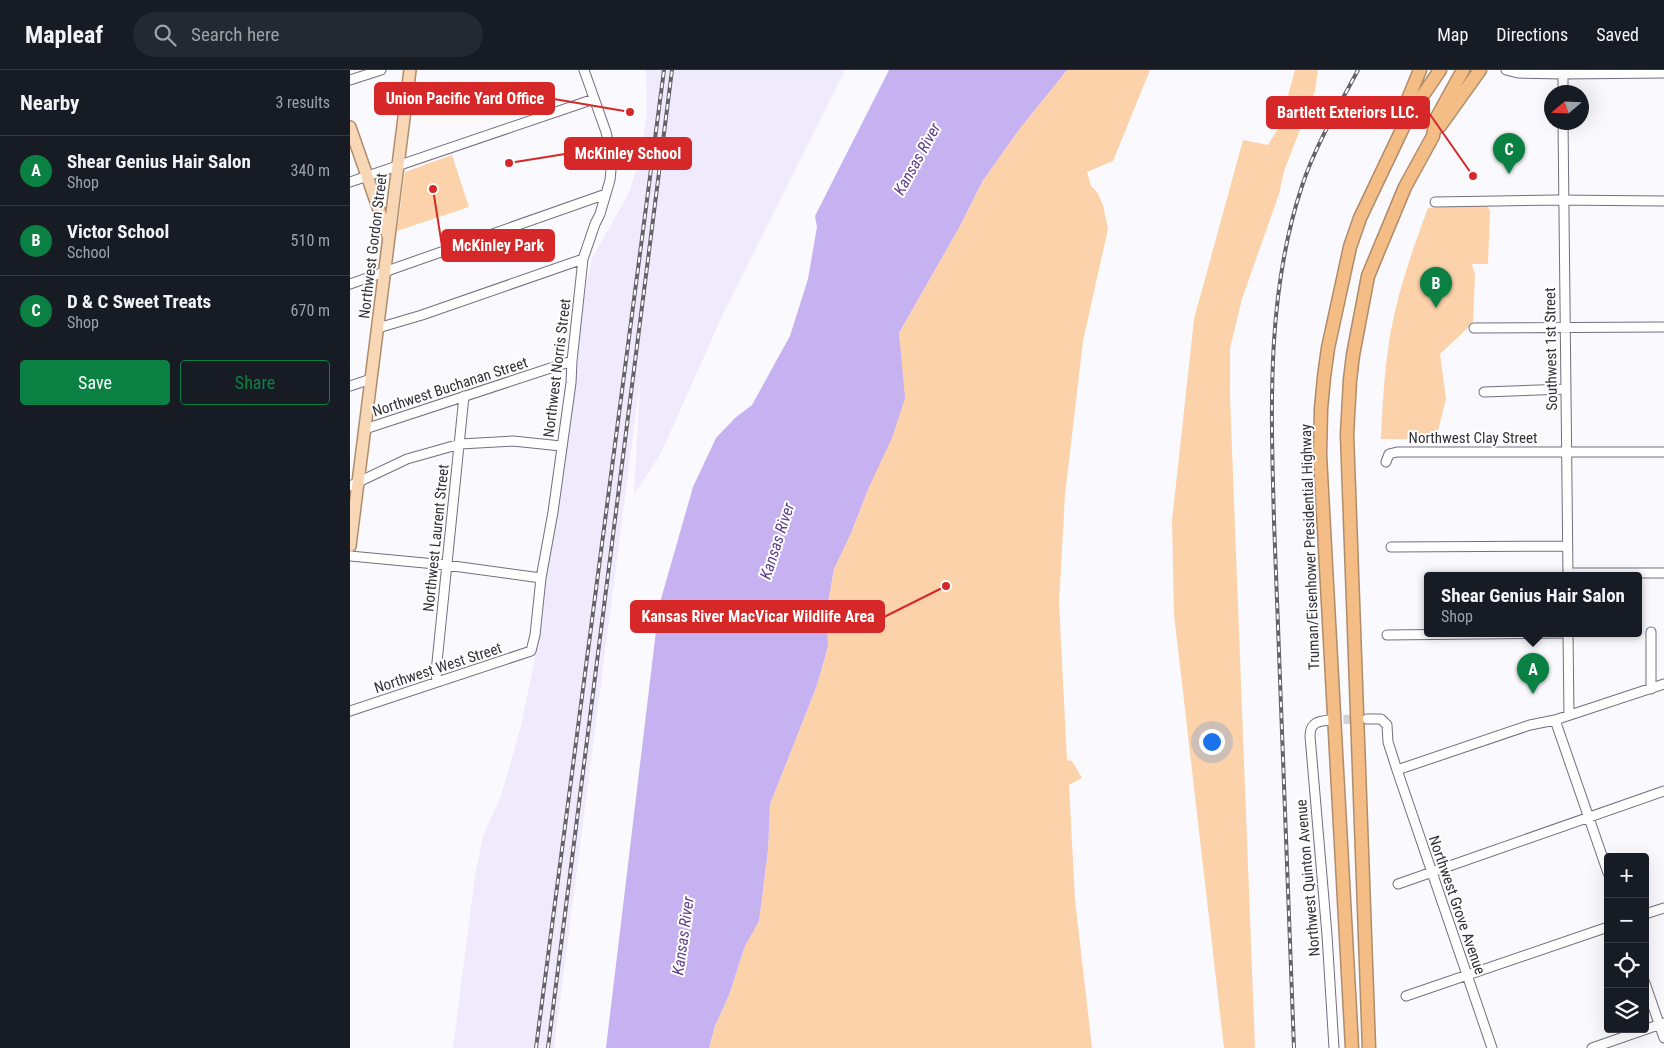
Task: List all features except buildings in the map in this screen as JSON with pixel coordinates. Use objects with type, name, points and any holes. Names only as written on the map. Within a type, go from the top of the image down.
[{"type":"highway","points":[[1372,192],[1420,70]]},
{"type":"highway","name":"Truman/Eisenhower Presidential Highway","points":[[1352,1048],[1320,455],[1321,410],[1328,348],[1350,246],[1360,218],[1408,118],[1440,70]]},
{"type":"highway","points":[[1433,136],[1436,120],[1463,70]]},
{"type":"highway","points":[[1369,1048],[1347,434],[1352,355],[1368,276],[1405,187],[1433,136],[1480,70]]},
{"type":"main road","name":"Northwest Gordon Street","points":[[350,546],[354,485],[365,429],[410,70]]},
{"type":"main road","points":[[350,127],[389,238]]},
{"type":"street","points":[[350,80],[381,70]]},
{"type":"street","points":[[350,182],[594,99],[584,70]]},
{"type":"street","points":[[1506,70],[1518,73],[1664,73]]},
{"type":"street","points":[[1563,72],[1563,85]]},
{"type":"street","name":"Northwest Norris Street","points":[[532,647],[571,384],[583,259],[594,224],[600,214],[610,180],[612,159],[606,132],[594,99]]},
{"type":"street","name":"Southwest 1st Street","points":[[1563,130],[1566,546],[1568,572]]},
{"type":"street","points":[[350,284],[606,194]]},
{"type":"street","points":[[1435,202],[1664,200]]},
{"type":"street","points":[[378,328],[422,316],[583,259]]},
{"type":"street","points":[[1474,328],[1664,327]]},
{"type":"street","name":"Northwest Buchanan Street","points":[[365,429],[572,361]]},
{"type":"street","points":[[350,386],[371,379]]},
{"type":"street","points":[[1484,392],[1565,389]]},
{"type":"street","name":"Northwest Laurent Street","points":[[437,682],[436,672],[446,565],[464,396]]},
{"type":"street","points":[[354,485],[407,459],[460,444],[513,441],[561,446]]},
{"type":"street","name":"Northwest Clay Street","points":[[1386,462],[1389,454],[1397,452],[1566,452]]},
{"type":"street","points":[[1566,452],[1664,452]]},
{"type":"street","points":[[1391,547],[1566,546]]},
{"type":"street","points":[[350,556],[446,565],[541,578]]},
{"type":"street","points":[[1642,573],[1664,573]]},
{"type":"street","points":[[1651,632],[1651,689]]},
{"type":"street","points":[[1387,635],[1424,635]]},
{"type":"street","points":[[1568,637],[1569,715]]},
{"type":"street","name":"Northwest West Street","points":[[350,711],[528,653],[532,647]]},
{"type":"street","points":[[1367,719],[1381,719],[1387,725],[1388,742],[1397,770],[1530,725],[1555,720],[1664,684]]},
{"type":"street","name":"Northwest Quinton Avenue","points":[[1330,720],[1315,723],[1310,731],[1310,736],[1327,935],[1334,1048]]},
{"type":"street","points":[[1555,720],[1604,862]]},
{"type":"street","name":"Northwest Grove Avenue","points":[[1397,770],[1492,1048]]},
{"type":"street","points":[[1398,884],[1664,791]]},
{"type":"street","points":[[1649,913],[1664,908]]},
{"type":"street","points":[[1406,996],[1604,928]]},
{"type":"street","points":[[1647,988],[1662,1024],[1664,1038]]},
{"type":"street","points":[[1592,1048],[1662,1024]]},
{"type":"shaded area","points":[[646,70],[845,70],[723,314],[661,453],[634,495],[640,381],[554,1048],[453,1048],[475,876],[483,836],[501,796],[521,726],[535,658],[574,393],[585,290],[592,258],[628,195],[638,165],[647,116]]},
{"type":"shaded area","points":[[1067,70],[1150,70],[1113,161],[1087,172],[1091,186],[1097,192],[1103,205],[1108,229],[1083,341],[1065,495],[1059,603],[1067,760],[1072,761],[1082,778],[1069,785],[1075,900],[1092,1048],[709,1048],[715,1026],[729,995],[745,946],[759,920],[768,850],[770,804],[816,688],[828,647],[827,609],[834,569],[851,533],[869,487],[900,356],[899,333],[960,226],[982,182],[1018,131]]},
{"type":"shaded area","points":[[1295,70],[1318,70],[1315,91],[1284,171],[1279,194],[1242,299],[1230,348],[1230,397],[1255,1048],[1224,1048],[1174,614],[1172,521],[1194,319],[1243,140],[1268,145],[1280,125]]},
{"type":"shaded area","points":[[452,155],[469,207],[397,231],[405,172]]},
{"type":"shaded area","points":[[1487,205],[1490,212],[1488,264],[1472,264],[1475,275],[1473,323],[1440,354],[1446,399],[1436,439],[1381,439],[1386,367],[1391,331],[1399,295],[1428,208]]},
{"type":"water","name":"Kansas River","points":[[889,70],[1067,70],[1018,131],[982,182],[960,226],[899,333],[905,398],[892,438],[834,569],[827,609],[828,647],[816,688],[770,804],[768,850],[759,921],[745,946],[729,995],[715,1026],[709,1048],[606,1048],[659,606],[693,487],[716,438],[735,418],[752,405],[790,336],[808,279],[817,227],[815,216]]},
{"type":"tunnel","points":[[1330,720],[1362,719]]},
{"type":"railway","points":[[536,1048],[664,70]]},
{"type":"railway","points":[[548,1048],[672,70]]},
{"type":"railway","points":[[1294,1048],[1274,521],[1272,437],[1273,352],[1282,268],[1290,227],[1302,186],[1320,142],[1358,70]]},
{"type":"place","name":"Union Pacific Yard Office","points":[[630,112]]},
{"type":"place","name":"McKinley School","points":[[509,163]]},
{"type":"place","name":"D & C Sweet Treats","points":[[1509,174]]},
{"type":"place","name":"Bartlett Exteriors LLC.","points":[[1473,176]]},
{"type":"place","name":"McKinley Park","points":[[433,189]]},
{"type":"place","name":"Victor School","points":[[1436,308]]},
{"type":"place","name":"Kansas River MacVicar Wildlife Area","points":[[946,586]]},
{"type":"place","name":"Shear Genius Hair Salon","points":[[1533,694]]}]
